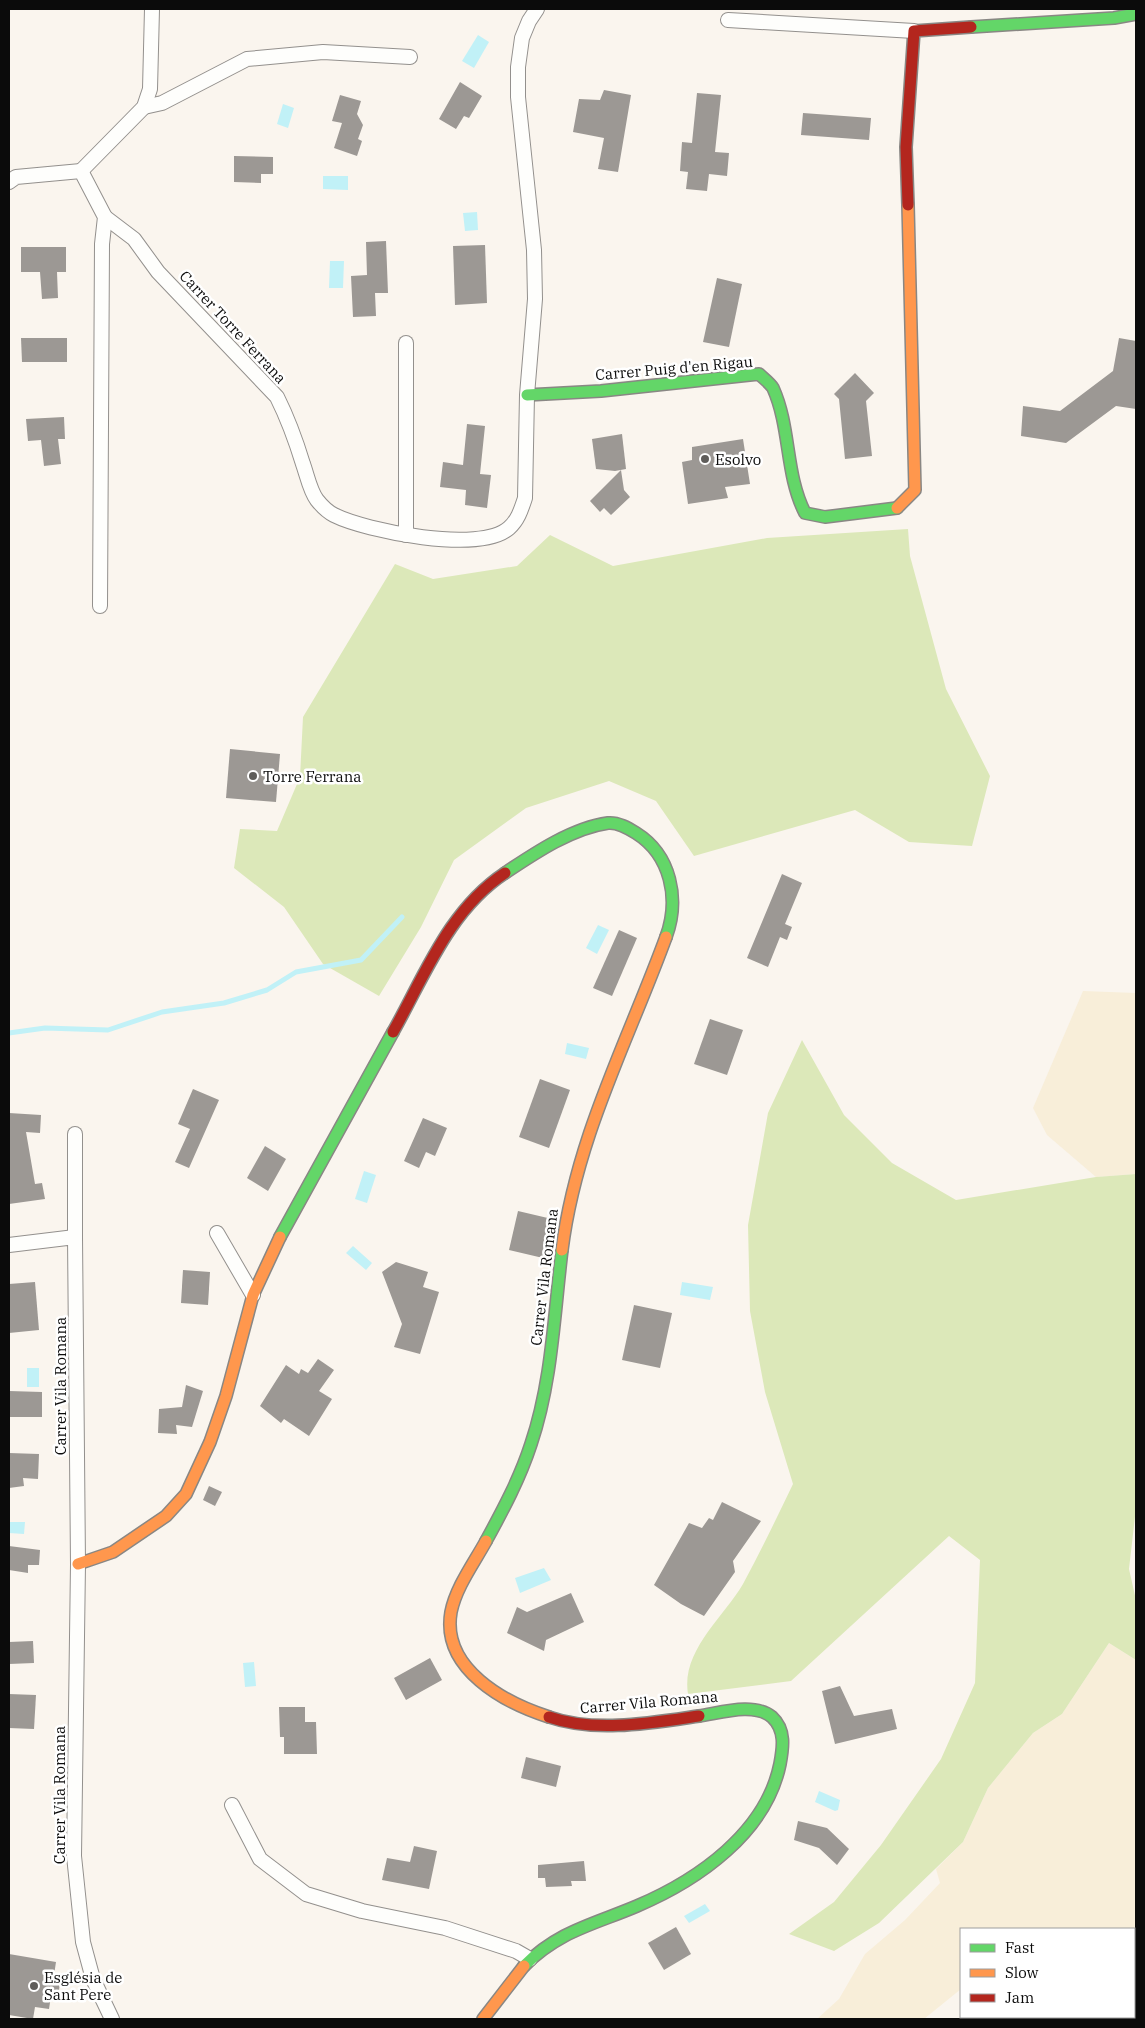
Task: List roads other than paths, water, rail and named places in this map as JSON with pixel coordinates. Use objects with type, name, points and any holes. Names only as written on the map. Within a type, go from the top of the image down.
[{"type":"street","points":[[9,182],[16,177],[81,171],[144,108],[150,89],[152,9]]},
{"type":"street","points":[[527,395],[535,299],[534,250],[518,97],[518,67],[522,38],[529,21],[537,9]]},
{"type":"street","points":[[728,20],[914,31],[1114,18],[1136,14]]},
{"type":"street","name":"Carrer Puig d'en Rigau","points":[[527,395],[601,391],[759,374],[772,386],[779,407],[795,494],[805,513],[825,517],[898,508],[915,490],[906,147],[914,31]]},
{"type":"street","points":[[144,108],[162,103],[247,59],[323,52],[410,57]]},
{"type":"street","name":"Carrer Torre Ferrana","points":[[81,171],[105,217],[134,239],[158,272],[277,397],[288,420],[316,498],[332,514],[362,526],[406,535],[446,539],[486,538],[508,530],[520,514],[525,498],[527,395]]},
{"type":"street","points":[[100,606],[102,244],[105,217]]},
{"type":"street","points":[[406,343],[406,535]]},
{"type":"street","name":"Carrer Vila Romana","points":[[78,1564],[113,1552],[166,1516],[186,1494],[210,1442],[226,1396],[253,1296],[269,1257],[436,952],[473,897],[495,879],[591,826],[611,823],[629,829],[649,842],[662,858],[671,879],[673,902],[670,927],[584,1143],[569,1202],[552,1345],[542,1405],[518,1478],[453,1603],[450,1622],[452,1640],[462,1660],[478,1680],[507,1701],[527,1712],[556,1721],[583,1726],[755,1709],[766,1712],[776,1719],[780,1728],[783,1744],[780,1766],[761,1809],[745,1833],[705,1870],[684,1884],[640,1905],[557,1938],[530,1959],[483,2019]]},
{"type":"street","name":"Carrer Vila Romana","points":[[75,1134],[78,1564],[74,1856],[83,1942],[93,1980],[112,2019]]},
{"type":"street","points":[[217,1233],[253,1296]]},
{"type":"street","points":[[9,1246],[75,1237]]},
{"type":"street","points":[[232,1805],[260,1860],[306,1894],[362,1911],[445,1928],[516,1951],[530,1959]]},
{"type":"water","points":[[478,35],[489,42],[474,68],[462,61]]},
{"type":"water","points":[[283,104],[294,108],[288,128],[277,124]]},
{"type":"water","points":[[323,176],[348,176],[348,190],[323,189]]},
{"type":"water","points":[[477,212],[478,230],[465,231],[463,213]]},
{"type":"water","points":[[330,261],[344,261],[343,288],[329,288]]},
{"type":"water","points":[[598,925],[609,930],[597,954],[586,948]]},
{"type":"water","points":[[567,1043],[589,1048],[586,1059],[565,1054]]},
{"type":"water","points":[[364,1171],[376,1175],[367,1203],[355,1199]]},
{"type":"water","points":[[353,1246],[372,1263],[366,1270],[346,1253]]},
{"type":"water","points":[[682,1282],[713,1287],[710,1300],[680,1295]]},
{"type":"water","points":[[27,1368],[39,1368],[39,1387],[27,1387]]},
{"type":"water","points":[[9,1522],[25,1522],[24,1534],[9,1533]]},
{"type":"water","points":[[544,1568],[551,1580],[520,1593],[515,1578]]},
{"type":"water","points":[[254,1662],[256,1686],[245,1687],[243,1663]]},
{"type":"water","points":[[819,1791],[840,1800],[838,1810],[835,1811],[815,1802]]},
{"type":"water","points":[[705,1904],[710,1911],[689,1923],[684,1916]]},
{"type":"waterway","points":[[9,1033],[45,1028],[108,1030],[162,1012],[224,1003],[267,990],[296,972],[361,960],[402,917]]},
{"type":"place","name":"Esolvo","points":[[705,459]]},
{"type":"place","name":"Torre Ferrana","points":[[253,776]]},
{"type":"place","name":"Església de Sant Pere","points":[[34,1986]]}]
